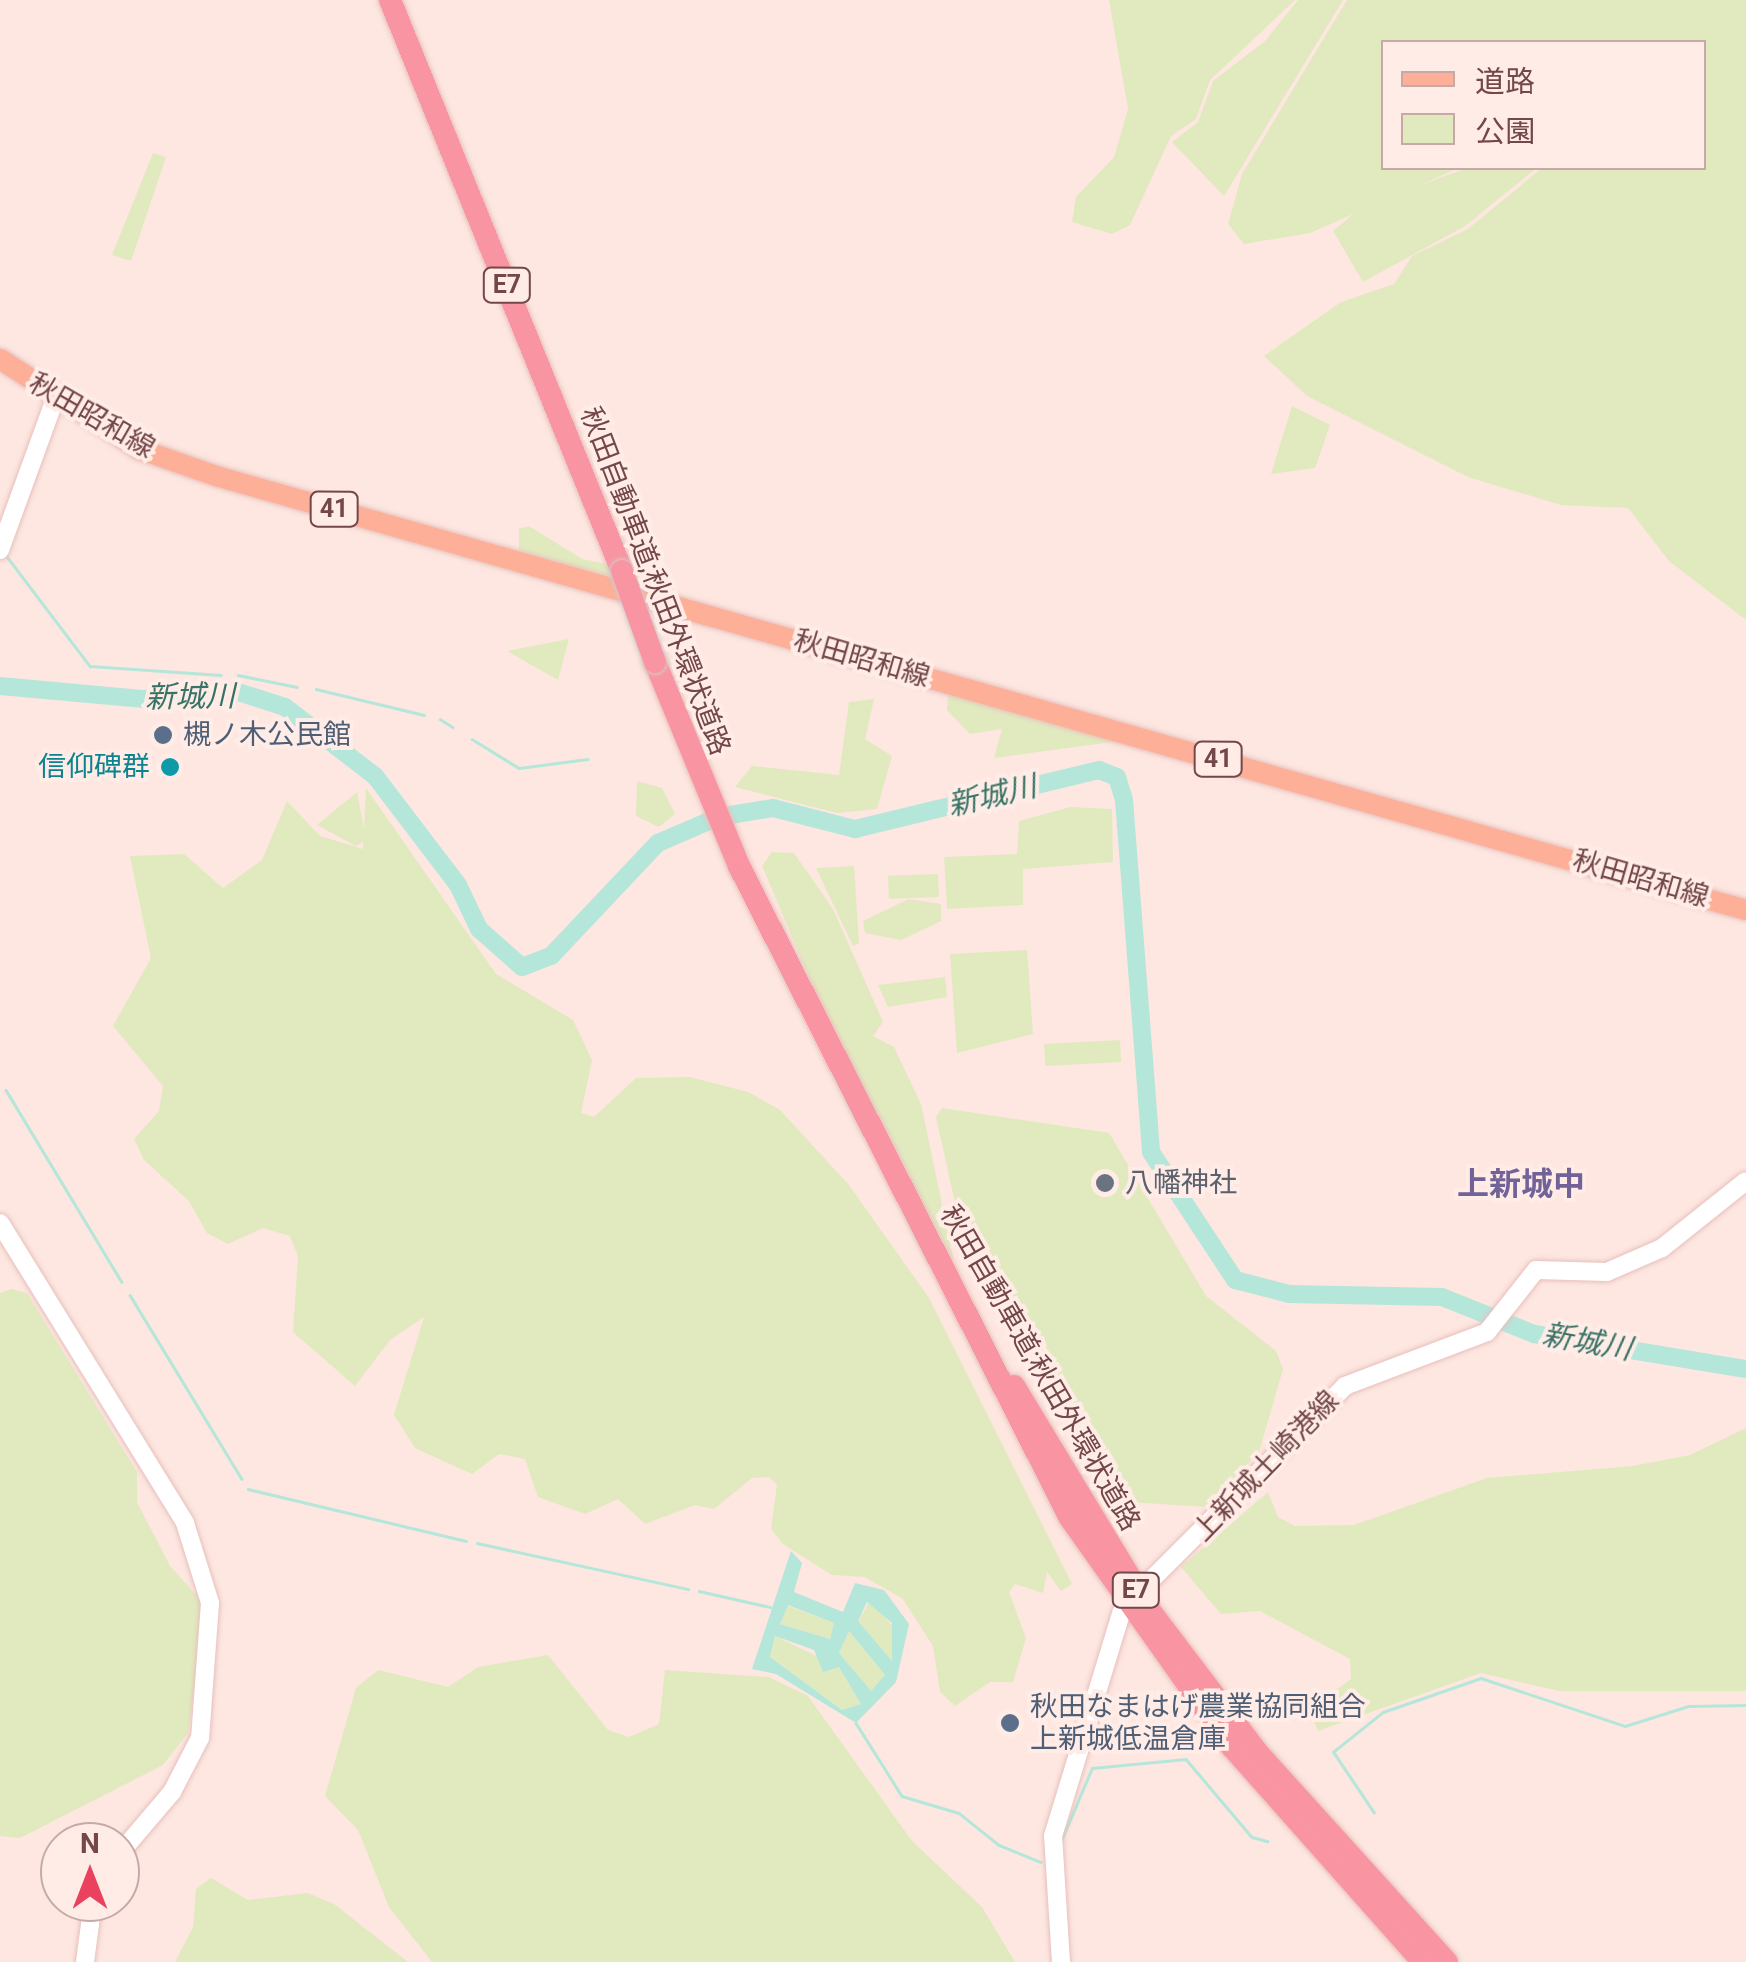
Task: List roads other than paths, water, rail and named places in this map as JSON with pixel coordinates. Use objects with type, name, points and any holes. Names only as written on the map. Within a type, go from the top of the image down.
[{"type":"highway","name":"秋田自動車道;秋田外環状道路","points":[[390,0],[622,571],[702,787],[1026,1441],[1140,1626],[1232,1747],[1422,1962]]},
{"type":"highway","name":"秋田自動車道;秋田外環状道路","points":[[890,1171],[1150,1611],[1257,1752],[1447,1962]]},
{"type":"main road","name":"秋田昭和線","points":[[0,359],[55,399],[140,449],[216,476],[1746,910]]},
{"type":"main road","points":[[0,550],[55,399]]},
{"type":"main road","name":"上新城土崎港線","points":[[1150,1582],[1344,1386],[1487,1332],[1510,1292],[1536,1270],[1607,1272],[1662,1248],[1746,1181]]},
{"type":"main road","points":[[0,1223],[184,1523],[210,1603],[200,1738],[172,1792],[140,1830]]},
{"type":"main road","points":[[1061,1962],[1053,1836],[1122,1611]]},
{"type":"main road","points":[[85,1962],[90,1922]]},
{"type":"water","points":[[791,1551],[802,1563],[794,1592],[843,1612],[855,1583],[884,1590],[909,1624],[896,1682],[856,1723],[776,1674],[752,1669]],"holes":[[[867,1602],[892,1623],[892,1661],[858,1621]],[[788,1605],[834,1623],[830,1639],[780,1624]],[[849,1631],[885,1675],[871,1691],[839,1653]],[[775,1636],[814,1650],[823,1672],[839,1667],[861,1704],[842,1710],[770,1657]]]},
{"type":"waterway","points":[[5,554],[90,666],[221,675]]},
{"type":"waterway","points":[[238,675],[297,687]]},
{"type":"waterway","name":"新城川","points":[[0,686],[144,699],[235,691],[285,707],[375,776],[458,885],[479,929],[522,967],[551,956],[658,843],[718,817],[773,808],[855,829],[1099,770],[1117,777],[1124,800],[1151,1152],[1235,1280],[1289,1294],[1442,1297],[1534,1334],[1746,1369]]},
{"type":"waterway","points":[[316,689],[424,715]]},
{"type":"waterway","points":[[440,719],[453,727]]},
{"type":"waterway","points":[[472,739],[519,768],[587,759]]},
{"type":"waterway","points":[[6,1090],[122,1282]]},
{"type":"waterway","points":[[130,1295],[242,1479]]},
{"type":"waterway","points":[[248,1489],[466,1541]]},
{"type":"waterway","points":[[477,1543],[688,1589]]},
{"type":"waterway","points":[[699,1591],[770,1607]]},
{"type":"waterway","points":[[1374,1813],[1333,1752],[1383,1712],[1481,1678],[1625,1726],[1689,1706],[1746,1705]]},
{"type":"waterway","points":[[856,1723],[902,1796],[959,1813],[999,1845],[1041,1862]]},
{"type":"waterway","points":[[1061,1841],[1092,1768],[1186,1759],[1252,1837],[1267,1841]]},
{"type":"place","name":"槻ノ木公民館","points":[[163,735]]},
{"type":"place","name":"信仰碑群","points":[[170,767]]},
{"type":"place","name":"八幡神社","points":[[1105,1183]]},
{"type":"place","name":"秋田なまはげ農業協同組合 上新城低温倉庫","points":[[1010,1723]]},
{"type":"district","name":"上新城中","points":[[1521,1184]]}]
